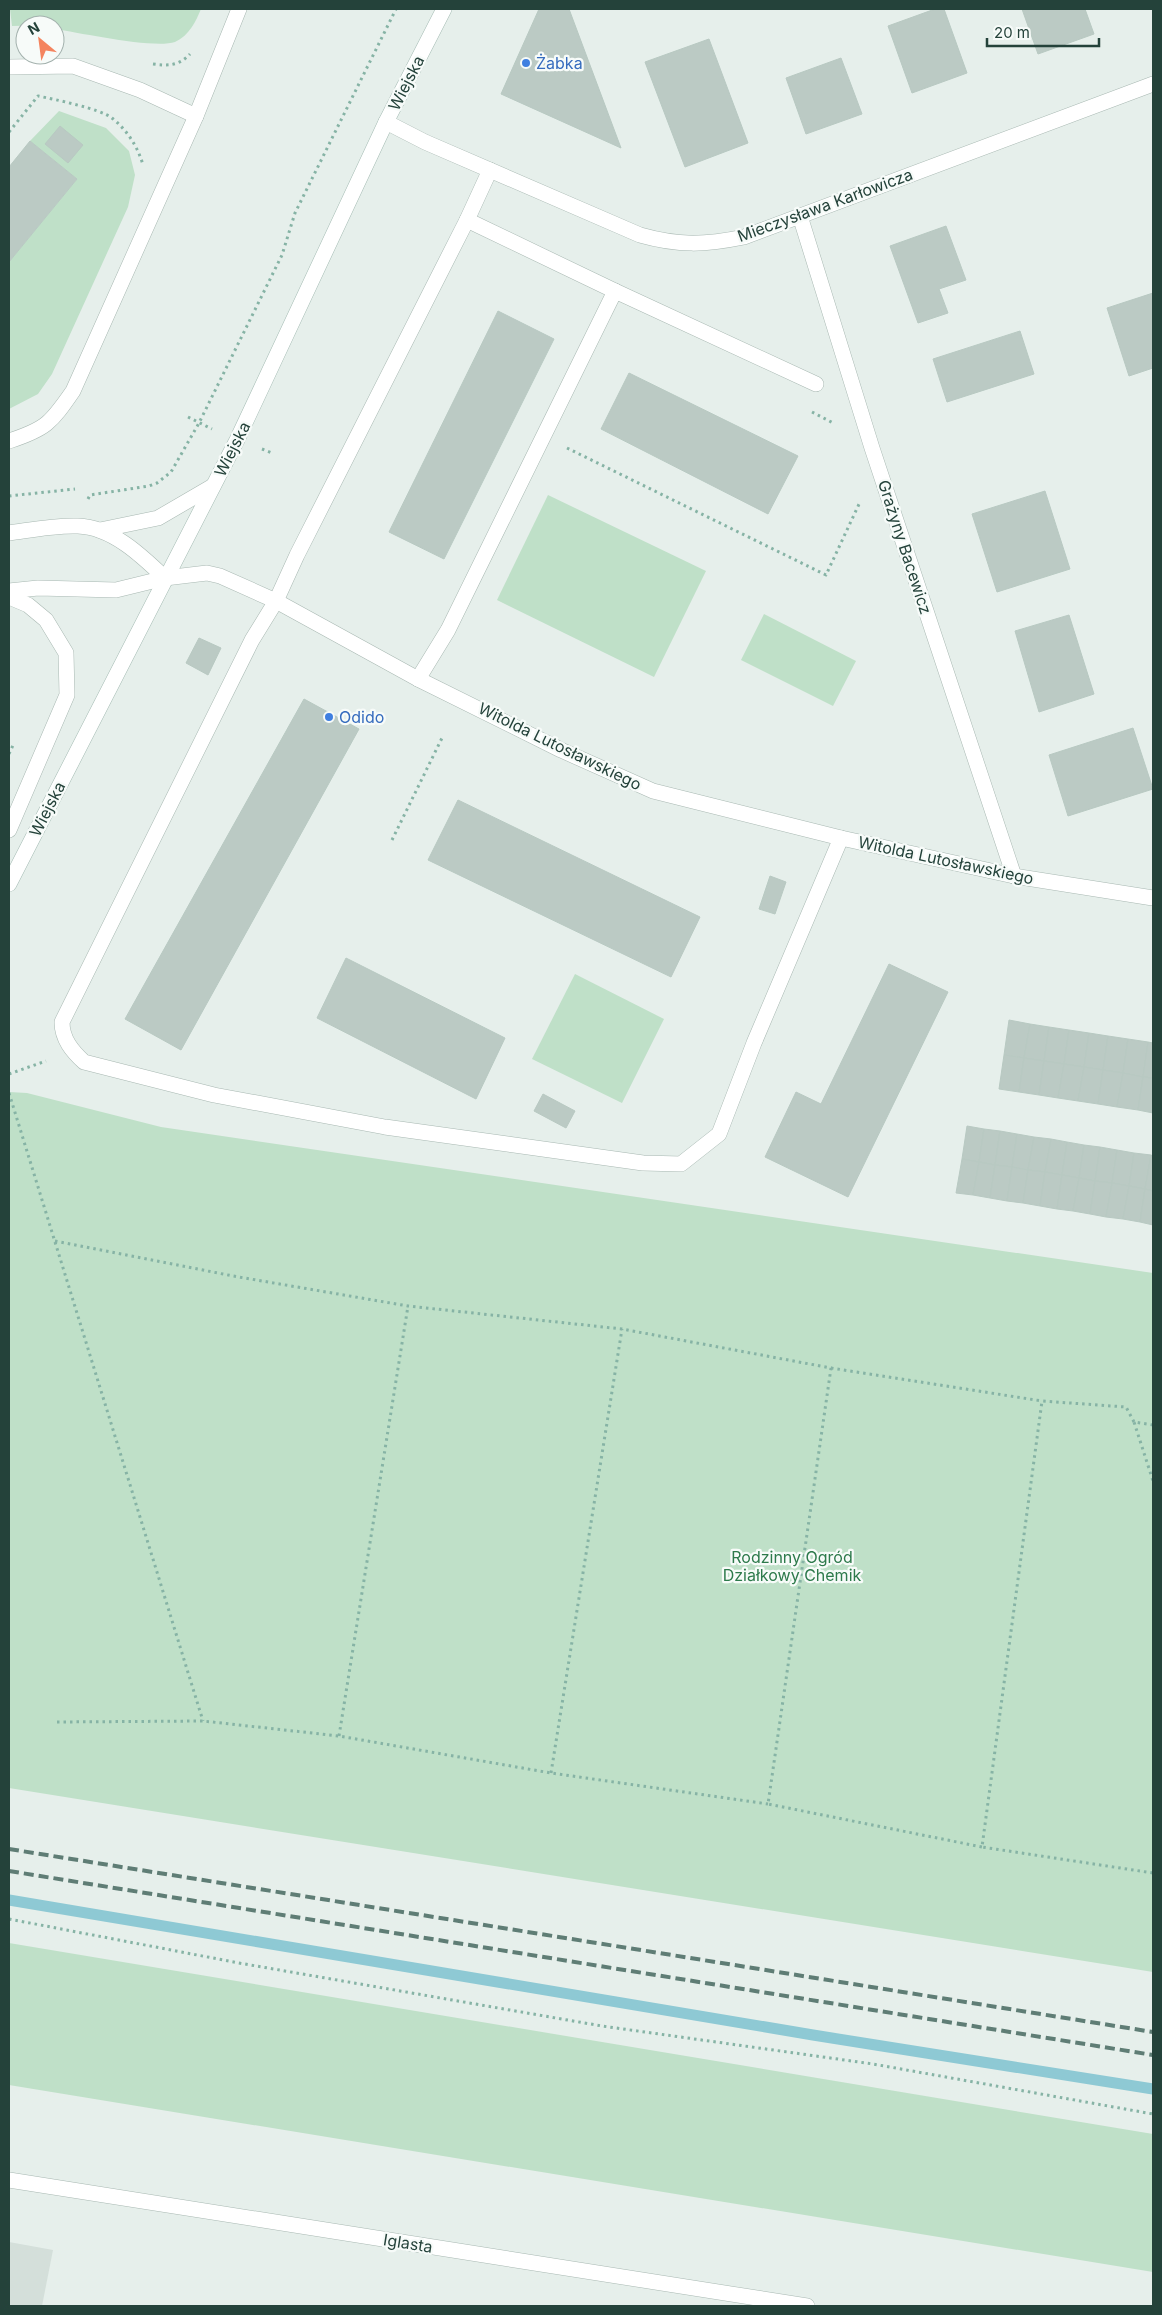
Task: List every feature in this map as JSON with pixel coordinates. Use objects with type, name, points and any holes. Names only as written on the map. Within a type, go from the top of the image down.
[{"type":"street","points":[[9,441],[36,432],[55,416],[73,391],[196,116],[239,9]]},
{"type":"street","name":"Wiejska","points":[[9,884],[237,440],[386,122],[444,9]]},
{"type":"street","points":[[9,67],[73,66],[140,90],[196,116]]},
{"type":"street","name":"Mieczysława Karłowicza","points":[[386,122],[425,142],[640,235],[662,242],[687,245],[713,243],[744,237],[1036,126],[1153,84]]},
{"type":"street","points":[[490,170],[467,220],[297,555],[276,601],[252,640],[62,1022],[65,1038],[73,1052],[84,1062],[214,1095],[357,1122],[643,1163],[681,1164],[718,1134],[754,1043],[841,838]]},
{"type":"street","name":"Grażyny Bacewicz","points":[[800,216],[872,448],[1014,876]]},
{"type":"street","points":[[467,220],[816,384]]},
{"type":"street","points":[[418,679],[448,630],[616,291]]},
{"type":"street","points":[[100,530],[158,518],[213,486]]},
{"type":"street","points":[[9,533],[79,526],[100,530],[139,553],[165,578]]},
{"type":"street","name":"Witolda Lutosławskiego","points":[[9,591],[38,588],[116,590],[165,578],[207,573],[220,576],[276,601],[418,679],[472,704],[561,750],[653,791],[841,838],[1014,876],[1153,898]]},
{"type":"street","points":[[9,597],[28,605],[46,620],[66,653],[66,695],[9,830]]},
{"type":"street","name":"Iglasta","points":[[9,2180],[808,2306]]},
{"type":"path","points":[[79,526],[90,495],[149,486],[158,483],[171,472],[200,423],[282,255],[295,213],[396,9]]},
{"type":"path","points":[[152,64],[169,66],[184,61],[191,54]]},
{"type":"path","points":[[9,132],[38,96],[66,101],[111,116],[139,148],[146,172]]},
{"type":"path","points":[[816,384],[804,408],[840,427]]},
{"type":"path","points":[[544,437],[826,575],[864,494]]},
{"type":"path","points":[[9,496],[75,489]]},
{"type":"path","points":[[9,754],[17,737]]},
{"type":"path","points":[[392,840],[442,738]]},
{"type":"path","points":[[9,1074],[73,1052]]},
{"type":"path","points":[[9,1094],[203,1721]]},
{"type":"path","points":[[55,1241],[233,1276],[408,1306],[622,1329],[831,1368],[1042,1401],[1126,1407],[1134,1422],[1153,1481]]},
{"type":"path","points":[[339,1736],[408,1306]]},
{"type":"path","points":[[551,1773],[622,1329]]},
{"type":"path","points":[[768,1804],[831,1368]]},
{"type":"path","points":[[982,1847],[1042,1401]]},
{"type":"path","points":[[1134,1422],[1153,1425]]},
{"type":"path","points":[[57,1722],[203,1721],[339,1736],[551,1773],[768,1804],[982,1847],[1153,1873]]},
{"type":"path","points":[[9,1919],[239,1964],[602,2026],[873,2064],[1153,2114]]},
{"type":"shaded area","points":[[9,2242],[53,2250],[42,2306],[9,2306]]},
{"type":"green space","points":[[10,9],[201,9],[194,23],[184,36],[175,42],[165,44],[135,42],[65,31],[65,15],[15,15],[15,26],[12,26]]},
{"type":"green space","points":[[59,111],[106,128],[129,151],[135,175],[128,207],[52,374],[38,394],[9,409],[9,262],[77,179],[30,141]]},
{"type":"green space","points":[[548,495],[706,571],[654,677],[497,600]]},
{"type":"green space","points":[[764,614],[856,661],[833,706],[741,660]]},
{"type":"green space","points":[[575,974],[664,1019],[622,1103],[532,1059]]},
{"type":"green space","name":"Rodzinny Ogród Działkowy Chemik","points":[[9,1092],[27,1093],[161,1127],[1153,1273],[1153,1972],[9,1788]]},
{"type":"green space","points":[[9,1943],[1153,2134],[1153,2272],[9,2085]]},
{"type":"building","points":[[539,9],[569,9],[621,148],[501,94]]},
{"type":"building","points":[[935,9],[944,9],[967,73],[912,93],[888,26]]},
{"type":"building","points":[[1022,9],[1085,9],[1094,34],[1038,54]]},
{"type":"building","points":[[709,39],[748,143],[685,167],[645,62]]},
{"type":"building","points":[[841,58],[862,114],[806,134],[786,78]]},
{"type":"building","points":[[60,126],[83,145],[68,163],[45,144]]},
{"type":"building","points":[[30,141],[77,179],[9,262],[9,167]]},
{"type":"building","points":[[946,226],[966,280],[939,289],[948,313],[918,323],[890,246]]},
{"type":"building","points":[[1153,293],[1153,368],[1129,376],[1107,308]]},
{"type":"building","points":[[498,311],[554,339],[444,559],[389,532]]},
{"type":"building","points":[[1020,331],[1034,374],[947,402],[933,359]]},
{"type":"building","points":[[629,373],[798,456],[768,514],[601,429]]},
{"type":"building","points":[[1045,491],[1070,569],[997,592],[972,514]]},
{"type":"building","points":[[1069,615],[1094,694],[1039,712],[1015,631]]},
{"type":"building","points":[[199,638],[221,648],[208,675],[186,663]]},
{"type":"building","points":[[304,699],[359,729],[181,1050],[125,1019]]},
{"type":"building","points":[[1133,728],[1153,789],[1068,816],[1049,755]]},
{"type":"building","points":[[458,800],[700,917],[671,977],[428,860]]},
{"type":"building","points":[[770,876],[786,882],[775,914],[759,909]]},
{"type":"building","points":[[346,958],[505,1038],[476,1099],[317,1018]]},
{"type":"building","points":[[889,964],[948,992],[848,1197],[765,1157],[796,1092],[821,1104]]},
{"type":"building","points":[[1009,1020],[1030,1024],[1024,1058],[1004,1055]]},
{"type":"building","points":[[1030,1024],[1049,1027],[1044,1061],[1024,1058]]},
{"type":"building","points":[[1049,1027],[1069,1030],[1064,1064],[1044,1061]]},
{"type":"building","points":[[1069,1030],[1089,1033],[1084,1067],[1064,1064]]},
{"type":"building","points":[[1089,1033],[1108,1036],[1103,1070],[1084,1067]]},
{"type":"building","points":[[1108,1036],[1128,1039],[1123,1073],[1103,1070]]},
{"type":"building","points":[[1128,1039],[1148,1042],[1143,1077],[1123,1073]]},
{"type":"building","points":[[1148,1042],[1153,1043],[1153,1078],[1143,1077]]},
{"type":"building","points":[[1004,1055],[1024,1058],[1019,1092],[999,1089]]},
{"type":"building","points":[[1024,1058],[1044,1061],[1039,1095],[1019,1092]]},
{"type":"building","points":[[1044,1061],[1064,1064],[1058,1098],[1039,1095]]},
{"type":"building","points":[[1064,1064],[1084,1067],[1078,1101],[1058,1098]]},
{"type":"building","points":[[1084,1067],[1103,1070],[1098,1104],[1078,1101]]},
{"type":"building","points":[[1103,1070],[1123,1073],[1117,1107],[1098,1104]]},
{"type":"building","points":[[1123,1073],[1143,1077],[1138,1110],[1117,1107]]},
{"type":"building","points":[[1143,1077],[1153,1078],[1153,1113],[1138,1110]]},
{"type":"building","points":[[543,1094],[575,1111],[566,1128],[534,1111]]},
{"type":"building","points":[[967,1126],[984,1129],[979,1162],[962,1159]]},
{"type":"building","points":[[984,1129],[1000,1131],[995,1165],[979,1162]]},
{"type":"building","points":[[1000,1131],[1017,1134],[1012,1167],[995,1165]]},
{"type":"building","points":[[1017,1134],[1034,1137],[1028,1170],[1012,1167]]},
{"type":"building","points":[[1034,1137],[1051,1139],[1045,1172],[1028,1170]]},
{"type":"building","points":[[1051,1139],[1067,1142],[1062,1175],[1045,1172]]},
{"type":"building","points":[[1067,1142],[1084,1145],[1079,1178],[1062,1175]]},
{"type":"building","points":[[1084,1145],[1100,1147],[1095,1181],[1079,1178]]},
{"type":"building","points":[[1100,1147],[1117,1150],[1112,1183],[1095,1181]]},
{"type":"building","points":[[1117,1150],[1134,1153],[1129,1186],[1112,1183]]},
{"type":"building","points":[[1134,1153],[1151,1155],[1145,1189],[1129,1186]]},
{"type":"building","points":[[1151,1155],[1153,1156],[1153,1191],[1145,1189]]},
{"type":"building","points":[[962,1159],[979,1162],[973,1195],[956,1193]]},
{"type":"building","points":[[979,1162],[995,1165],[990,1198],[973,1195]]},
{"type":"building","points":[[995,1165],[1012,1167],[1007,1201],[990,1198]]},
{"type":"building","points":[[1012,1167],[1028,1170],[1023,1203],[1007,1201]]},
{"type":"building","points":[[1028,1170],[1045,1172],[1040,1206],[1023,1203]]},
{"type":"building","points":[[1045,1172],[1062,1175],[1057,1209],[1040,1206]]},
{"type":"building","points":[[1062,1175],[1079,1178],[1073,1211],[1057,1209]]},
{"type":"building","points":[[1079,1178],[1095,1181],[1090,1214],[1073,1211]]},
{"type":"building","points":[[1095,1181],[1112,1183],[1106,1217],[1090,1214]]},
{"type":"building","points":[[1112,1183],[1129,1186],[1123,1219],[1106,1217]]},
{"type":"building","points":[[1129,1186],[1145,1189],[1140,1222],[1123,1219]]},
{"type":"building","points":[[1145,1189],[1153,1191],[1153,1225],[1140,1222]]},
{"type":"waterway","points":[[9,1900],[813,2035],[1153,2089]]},
{"type":"railway","points":[[9,1849],[1153,2032]]},
{"type":"railway","points":[[9,1871],[1153,2055]]},
{"type":"place","name":"Żabka","points":[[526,63]]},
{"type":"place","name":"Odido","points":[[329,717]]}]
